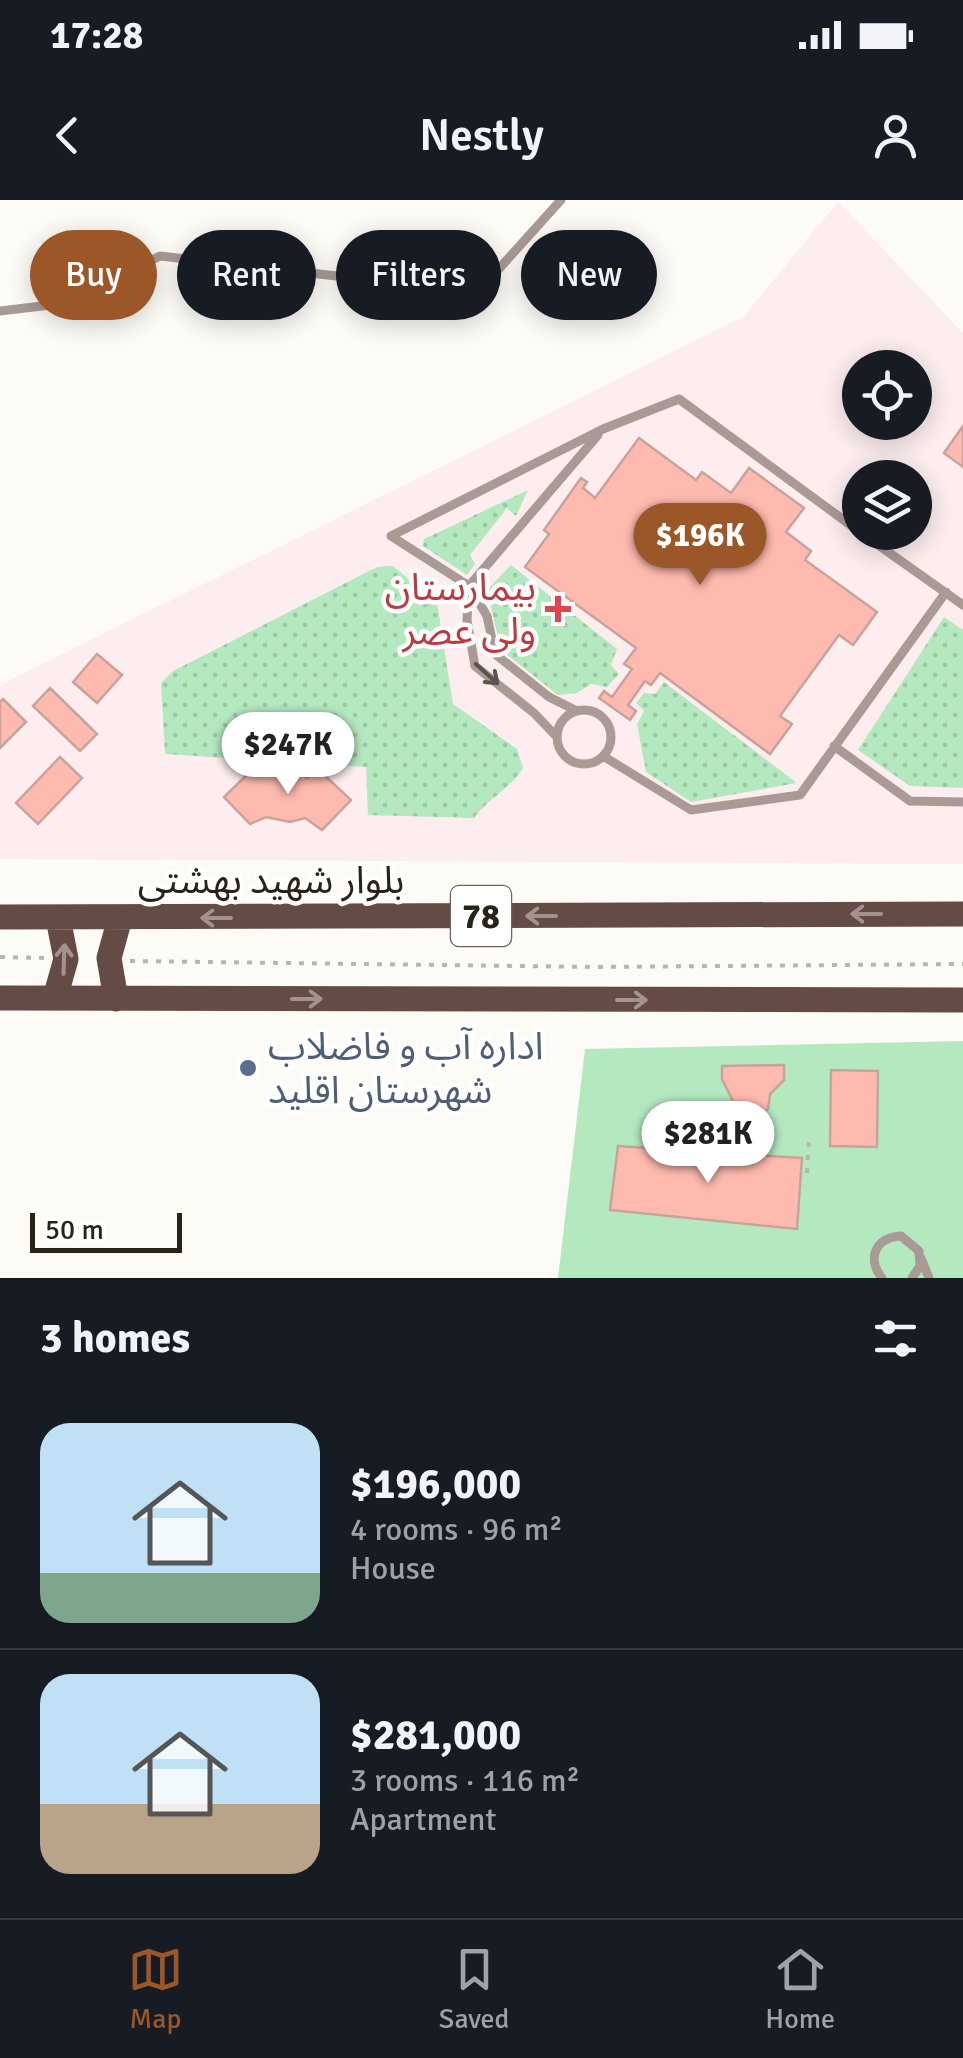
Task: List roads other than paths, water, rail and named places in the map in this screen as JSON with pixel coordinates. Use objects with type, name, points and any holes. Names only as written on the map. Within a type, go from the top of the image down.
[{"type":"main road","name":"بلوار شهید بهشتی","points":[[0,917],[963,914]]},
{"type":"main road","points":[[54,998],[66,959],[58,918]]},
{"type":"main road","points":[[116,999],[109,958],[120,918]]},
{"type":"main road","name":"78","points":[[0,998],[963,1000]]},
{"type":"lane","points":[[0,311],[67,303],[160,256],[478,292],[561,200]]},
{"type":"lane","points":[[604,430],[469,586],[467,620],[475,666],[534,712],[557,738],[563,754],[578,764],[603,756],[611,741],[608,724],[595,712],[578,711],[549,697],[495,654],[487,616],[469,586],[391,536],[604,430],[680,399],[842,519]]},
{"type":"lane","points":[[886,550],[963,605]]},
{"type":"lane","points":[[603,756],[691,810],[800,794],[946,592]]},
{"type":"lane","points":[[557,738],[563,721],[578,711]]},
{"type":"lane","points":[[834,746],[910,800],[963,802]]},
{"type":"lane","points":[[882,1278],[873,1258],[886,1238],[909,1239],[929,1278]]},
{"type":"lane","points":[[912,1278],[921,1258]]},
{"type":"place","name":"بیمارستان ولی عصر","points":[[558,609]]},
{"type":"place","name":"اداره آب و فاضلاب شهرستان اقلید","points":[[248,1068]]}]
